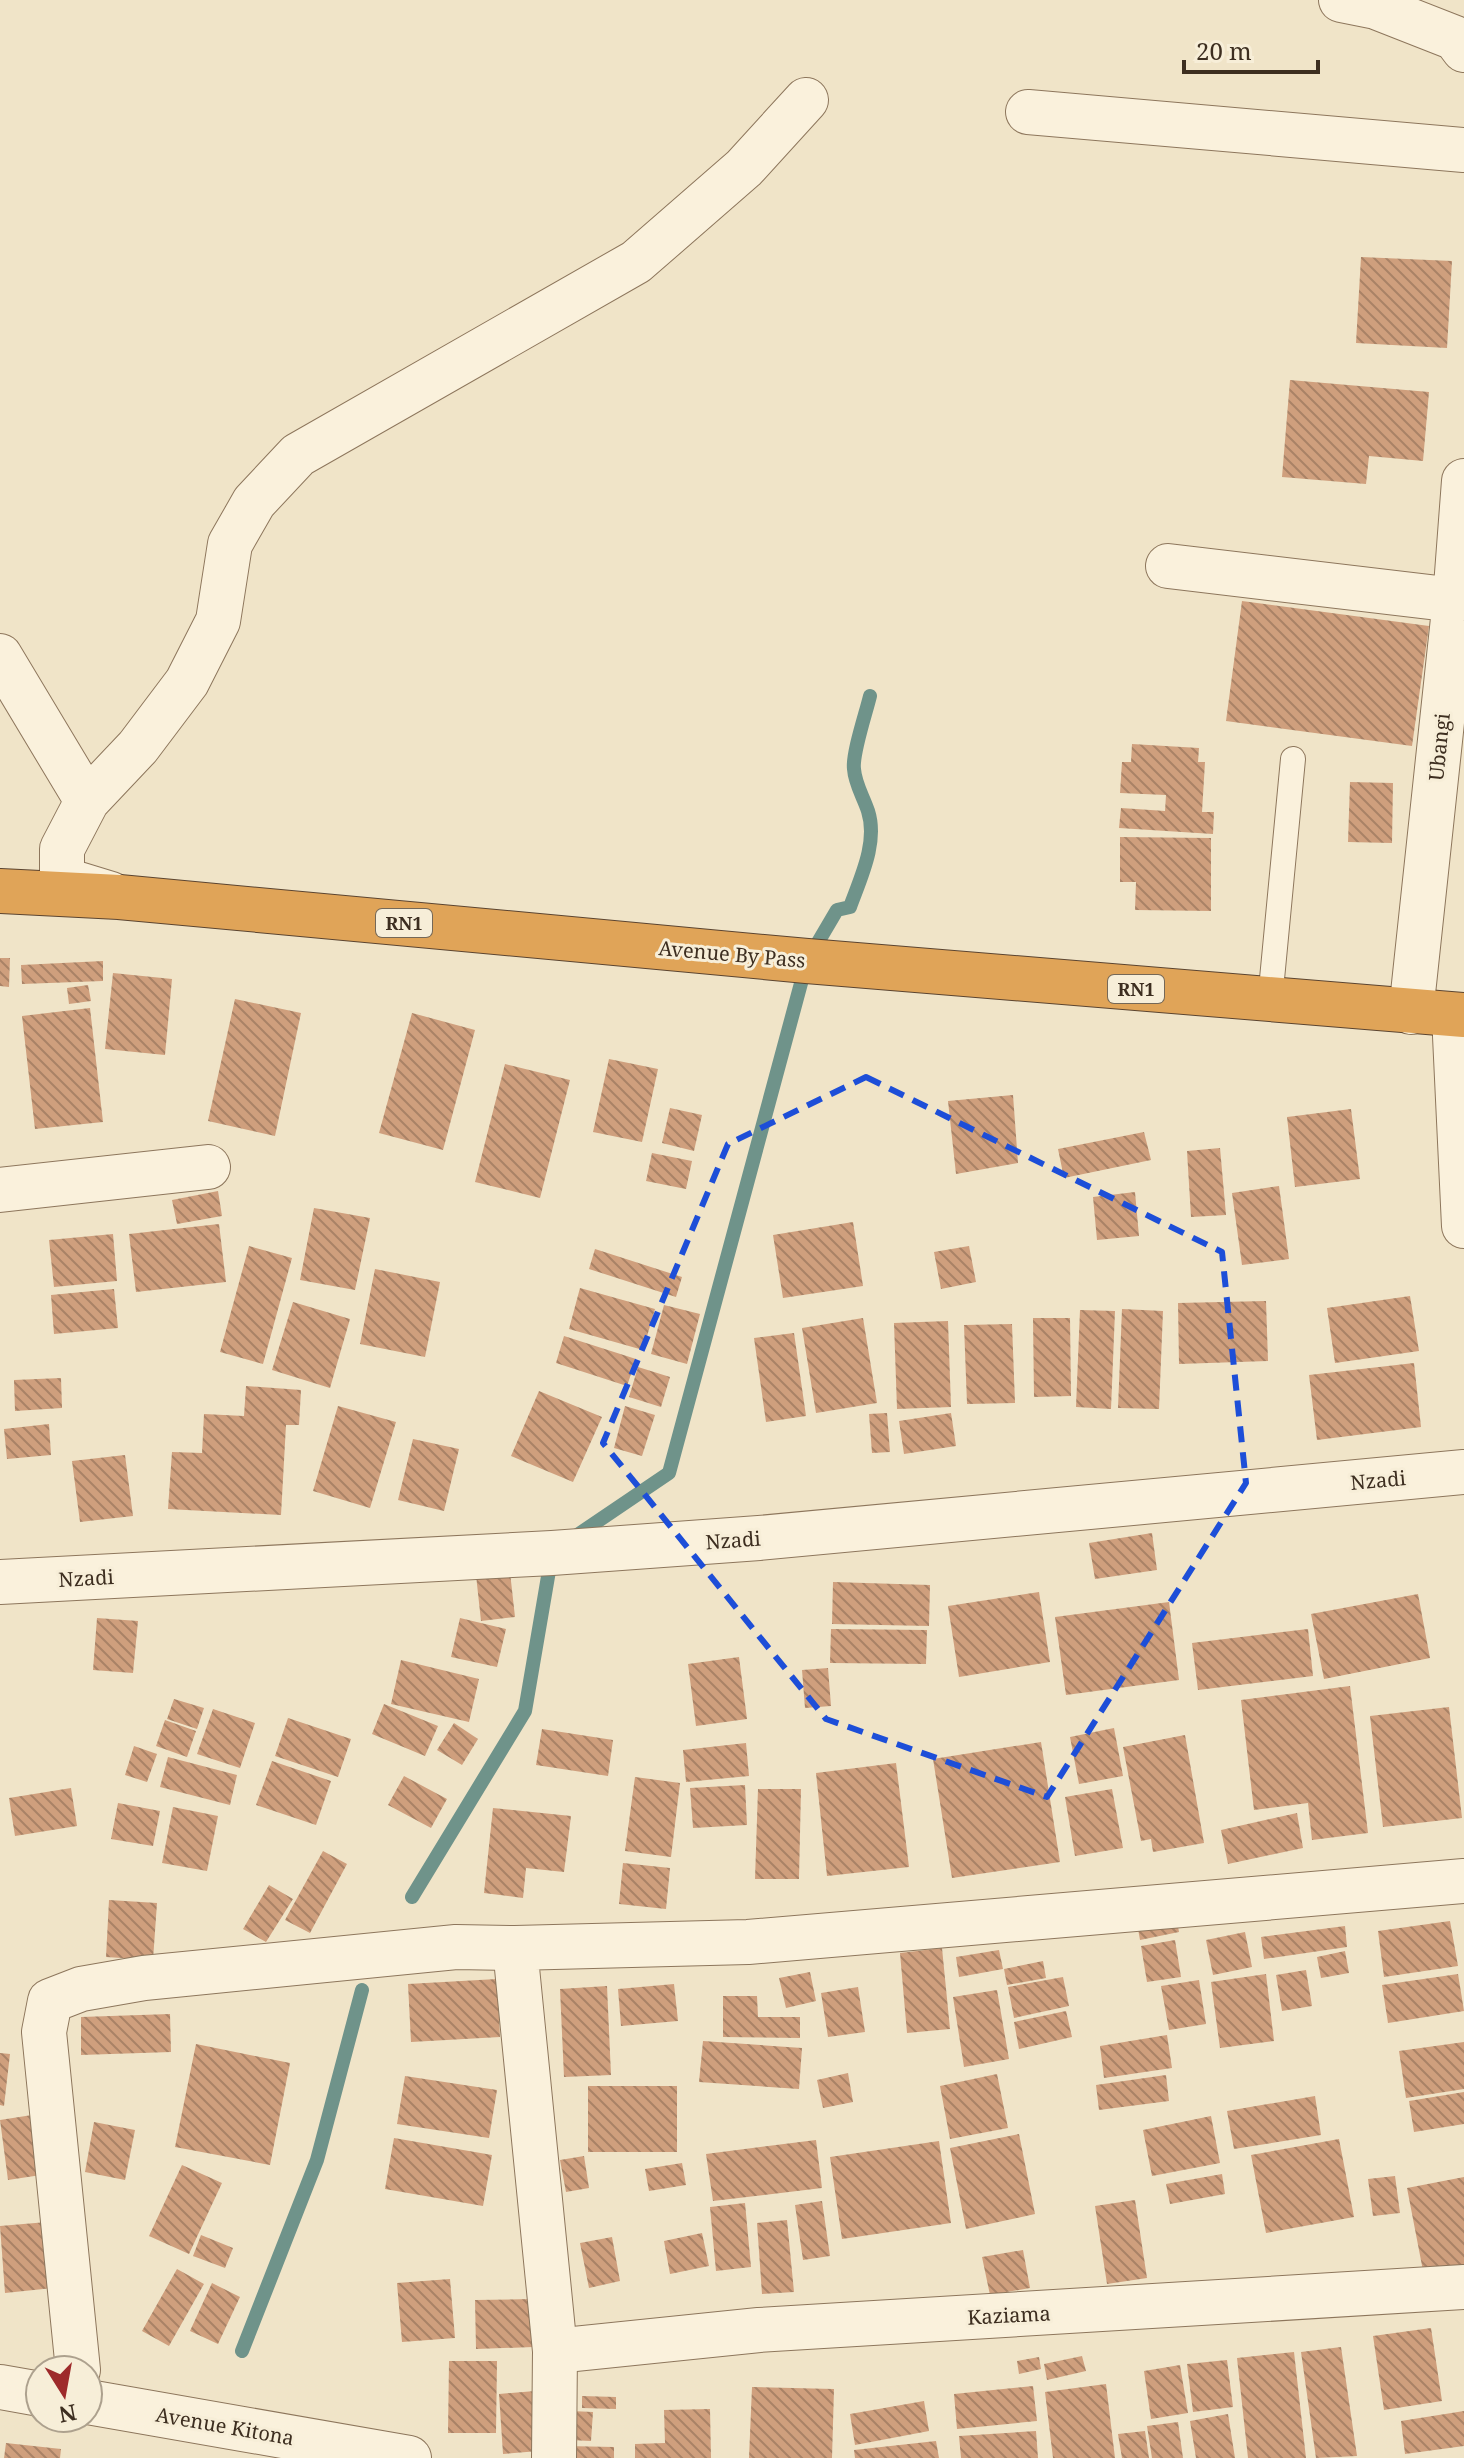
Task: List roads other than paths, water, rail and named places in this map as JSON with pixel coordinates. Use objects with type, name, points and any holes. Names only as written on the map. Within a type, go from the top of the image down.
[{"type":"highway","name":"Avenue By Pass","points":[[0,891],[119,897],[823,962],[1459,1015]]},
{"type":"street","points":[[1341,0],[1376,7],[1455,38],[1464,50]]},
{"type":"street","points":[[119,897],[62,879],[62,849],[87,801],[138,747],[187,682],[218,621],[230,544],[254,502],[298,455],[636,262],[744,168],[806,100]]},
{"type":"street","points":[[1028,112],[1464,150]]},
{"type":"street","name":"Ubangi","points":[[1411,1012],[1455,600],[1464,481]]},
{"type":"street","points":[[1168,566],[1455,600]]},
{"type":"street","points":[[0,656],[87,801]]},
{"type":"street","points":[[1459,1015],[1464,1226]]},
{"type":"street","points":[[0,1190],[208,1167]]},
{"type":"street","name":"Nzadi","points":[[0,1582],[727,1541],[1464,1472]]},
{"type":"street","points":[[76,2354],[44,2032],[50,2001],[81,1989],[144,1978],[456,1947],[748,1942],[1464,1881]]},
{"type":"street","points":[[515,1948],[555,2351],[554,2458]]},
{"type":"street","name":"Kaziama","points":[[555,2351],[759,2330],[1464,2287]]},
{"type":"street","points":[[0,2387],[24,2391]]},
{"type":"street","name":"Avenue Kitona","points":[[104,2405],[409,2458]]},
{"type":"lane","points":[[1270,1000],[1293,759]]},
{"type":"waterway","points":[[573,1538],[669,1473],[807,961],[837,910],[850,907],[867,859],[871,823],[856,780],[854,762],[870,696]]},
{"type":"waterway","points":[[412,1897],[525,1711],[551,1559]]},
{"type":"waterway","points":[[242,2351],[317,2160],[362,1990]]}]
